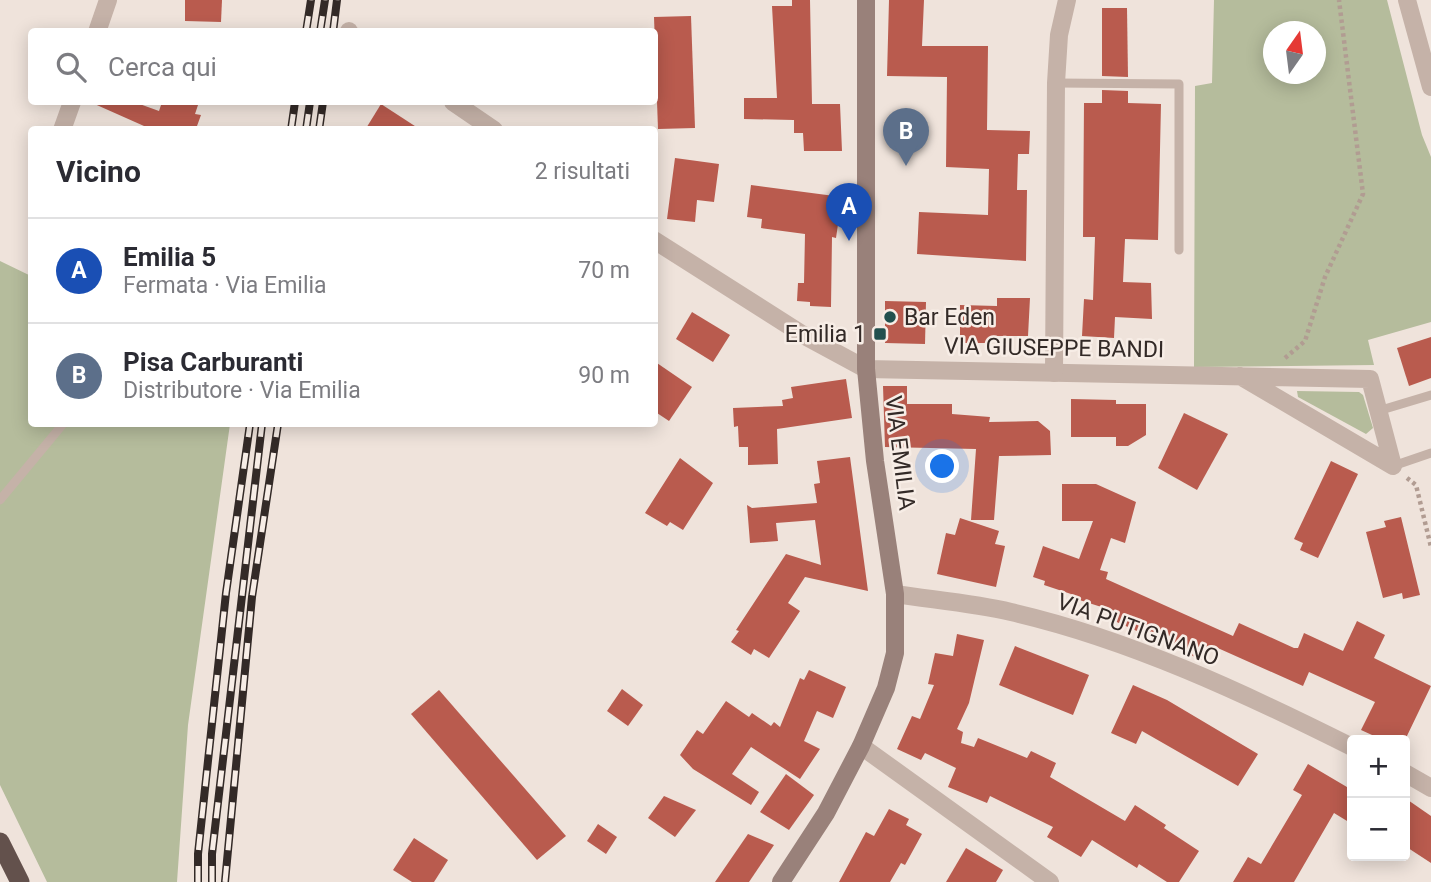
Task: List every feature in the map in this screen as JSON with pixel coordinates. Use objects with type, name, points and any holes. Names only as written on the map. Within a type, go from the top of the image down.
[{"type":"highway","points":[[0,842],[20,882]]},
{"type":"main road","name":"VIA EMILIA","points":[[781,882],[826,813],[861,746],[892,669],[896,629],[895,594],[875,461],[866,369],[866,0]]},
{"type":"street","points":[[98,28],[108,0]]},
{"type":"street","points":[[1054,373],[1056,83],[1059,35],[1068,0]]},
{"type":"street","points":[[1407,0],[1431,87]]},
{"type":"street","points":[[63,126],[71,105]]},
{"type":"street","points":[[457,105],[488,126]]},
{"type":"street","points":[[658,243],[806,337],[866,369]]},
{"type":"street","name":"VIA GIUSEPPE BANDI","points":[[866,369],[1370,379],[1393,466]]},
{"type":"street","name":"VIA GIUSEPPE BANDI","points":[[1240,376],[1393,466]]},
{"type":"street","name":"VIA PUTIGNANO","points":[[895,594],[1011,612],[1102,639],[1238,693],[1347,745]]},
{"type":"street","points":[[861,746],[1050,882]]},
{"type":"street","points":[[1410,776],[1431,788]]},
{"type":"lane","points":[[1056,83],[1179,83],[1179,250]]},
{"type":"lane","points":[[1378,411],[1431,395]]},
{"type":"lane","points":[[0,500],[61,427]]},
{"type":"lane","points":[[1393,466],[1431,453]]},
{"type":"path","points":[[1272,376],[1276,364],[1305,341],[1325,277],[1363,194],[1339,0]]},
{"type":"path","points":[[1393,466],[1416,485],[1431,547]]},
{"type":"green space","points":[[1214,0],[1387,0],[1422,135],[1431,157],[1431,322],[1368,340],[1374,365],[1194,367],[1195,86],[1212,83]]},
{"type":"green space","points":[[0,261],[28,275],[28,427],[230,427],[188,725],[177,882],[47,882],[0,785]]},
{"type":"green space","points":[[1297,391],[1359,392],[1363,395],[1373,428],[1366,434],[1298,397]]},
{"type":"building","points":[[185,0],[222,0],[221,22],[185,21]]},
{"type":"building","points":[[792,0],[810,0],[812,104],[840,104],[842,151],[804,151],[803,133],[794,133],[794,120],[744,119],[744,98],[777,98],[772,6],[792,6]]},
{"type":"building","points":[[889,0],[924,0],[922,46],[988,46],[987,130],[1030,131],[1029,154],[1018,154],[1017,190],[1027,190],[1026,261],[917,254],[919,212],[988,215],[989,169],[946,167],[947,77],[887,76]]},
{"type":"building","points":[[1102,8],[1127,8],[1128,77],[1102,76]]},
{"type":"building","points":[[691,16],[695,128],[658,129],[658,28],[654,28],[654,17]]},
{"type":"building","points":[[1102,90],[1128,91],[1128,103],[1161,104],[1158,240],[1125,239],[1123,282],[1151,283],[1152,319],[1115,317],[1114,338],[1082,336],[1084,299],[1093,300],[1095,237],[1083,237],[1084,103],[1102,103]]},
{"type":"building","points":[[97,105],[142,105],[159,111],[161,105],[198,105],[195,114],[201,115],[197,126],[144,126]]},
{"type":"building","points":[[383,105],[415,126],[367,126]]},
{"type":"building","points":[[675,158],[719,164],[714,202],[697,200],[695,222],[667,219]]},
{"type":"building","points":[[751,185],[842,197],[836,238],[832,237],[831,307],[810,306],[810,302],[797,301],[798,283],[804,283],[805,234],[761,228],[762,219],[747,217]]},
{"type":"building","points":[[997,298],[1030,298],[1028,336],[992,336],[992,343],[960,343],[960,305],[997,306]]},
{"type":"building","points":[[885,301],[926,302],[925,344],[885,343]]},
{"type":"building","points":[[692,312],[730,335],[713,362],[676,339]]},
{"type":"building","points":[[1431,337],[1431,378],[1409,386],[1397,348]]},
{"type":"building","points":[[658,364],[692,387],[669,421],[658,414]]},
{"type":"building","points":[[846,379],[852,418],[777,429],[778,464],[748,465],[748,447],[739,447],[738,426],[734,427],[733,408],[783,406],[782,400],[793,398],[791,387]]},
{"type":"building","points":[[883,386],[907,386],[907,404],[952,404],[952,414],[990,417],[989,422],[1038,421],[1050,431],[1051,455],[999,456],[994,520],[971,520],[976,449],[885,447]]},
{"type":"building","points":[[1071,399],[1146,404],[1146,435],[1128,446],[1116,446],[1116,437],[1071,437]]},
{"type":"building","points":[[1184,413],[1228,434],[1197,490],[1158,468]]},
{"type":"building","points":[[850,457],[868,591],[805,577],[788,603],[800,611],[769,658],[754,649],[751,655],[731,642],[739,631],[736,630],[786,554],[821,565],[815,520],[776,523],[778,541],[750,543],[747,505],[752,508],[817,503],[814,484],[820,483],[817,461]]},
{"type":"building","points":[[680,458],[713,483],[683,530],[670,522],[667,526],[645,513]]},
{"type":"building","points":[[1331,461],[1358,474],[1318,558],[1300,550],[1303,543],[1294,539]]},
{"type":"building","points":[[1062,484],[1096,484],[1136,502],[1125,543],[1111,538],[1100,570],[1108,572],[1106,579],[1233,636],[1239,623],[1294,648],[1298,648],[1304,633],[1343,651],[1357,621],[1385,635],[1374,658],[1431,686],[1407,735],[1372,735],[1361,730],[1375,702],[1309,672],[1303,686],[1211,645],[1204,661],[1110,619],[1114,611],[1070,597],[1071,594],[1044,585],[1045,581],[1033,577],[1043,546],[1079,559],[1093,521],[1062,521]]},
{"type":"building","points":[[1401,517],[1420,595],[1403,599],[1402,593],[1383,598],[1366,532],[1386,527],[1384,521]]},
{"type":"building","points":[[960,518],[999,531],[995,544],[1005,546],[996,587],[937,574],[946,533],[955,535]]},
{"type":"building","points":[[957,634],[984,640],[969,703],[957,729],[963,732],[961,743],[974,747],[978,738],[1027,758],[1031,751],[1056,763],[1050,777],[1125,821],[1135,805],[1199,851],[1179,882],[1167,882],[1139,864],[1137,868],[1092,840],[1081,857],[1047,837],[1053,827],[990,796],[987,803],[948,787],[956,768],[925,753],[921,760],[897,749],[912,716],[920,719],[934,685],[928,684],[935,653],[953,656]]},
{"type":"building","points":[[1015,646],[1089,675],[1073,715],[999,685]]},
{"type":"building","points":[[809,670],[846,687],[833,718],[817,711],[804,741],[820,749],[800,779],[751,747],[732,774],[759,792],[751,805],[693,769],[680,755],[697,730],[703,734],[726,701],[749,717],[752,713],[771,726],[774,722],[780,727],[800,678],[804,680]]},
{"type":"building","points":[[1133,685],[1167,700],[1258,754],[1238,786],[1142,731],[1136,744],[1111,733]]},
{"type":"building","points":[[622,689],[643,705],[628,726],[607,711]]},
{"type":"building","points":[[439,690],[566,836],[537,860],[411,714]]},
{"type":"building","points":[[1308,764],[1347,787],[1347,821],[1334,813],[1294,882],[1233,882],[1248,857],[1261,864],[1302,795],[1293,790]]},
{"type":"building","points":[[786,774],[814,795],[789,830],[760,812]]},
{"type":"building","points":[[664,796],[696,810],[675,837],[648,818]]},
{"type":"building","points":[[1410,801],[1431,816],[1431,863],[1410,849]]},
{"type":"building","points":[[889,809],[909,819],[906,825],[922,834],[905,865],[901,863],[890,882],[839,882],[866,832],[874,836]]},
{"type":"building","points":[[598,824],[617,837],[606,854],[587,841]]},
{"type":"building","points":[[748,834],[774,845],[749,882],[715,882]]},
{"type":"building","points":[[414,838],[448,860],[434,882],[412,882],[393,870]]},
{"type":"building","points":[[966,848],[1003,870],[996,882],[946,882]]},
{"type":"railway","points":[[307,28],[311,0]]},
{"type":"railway","points":[[321,28],[325,0]]},
{"type":"railway","points":[[334,28],[337,0]]},
{"type":"railway","points":[[292,126],[295,105]]},
{"type":"railway","points":[[307,126],[310,105]]},
{"type":"railway","points":[[320,126],[323,105]]},
{"type":"railway","points":[[198,882],[198,854],[226,593],[250,427]]},
{"type":"railway","points":[[212,882],[212,854],[262,427]]},
{"type":"railway","points":[[225,882],[252,597],[278,427]]},
{"type":"place","name":"Pisa Carburanti","points":[[906,166]]},
{"type":"place","name":"Emilia 5","points":[[849,241]]},
{"type":"place","name":"Bar Eden","points":[[890,317]]},
{"type":"place","name":"Emilia 1","points":[[880,334]]}]
